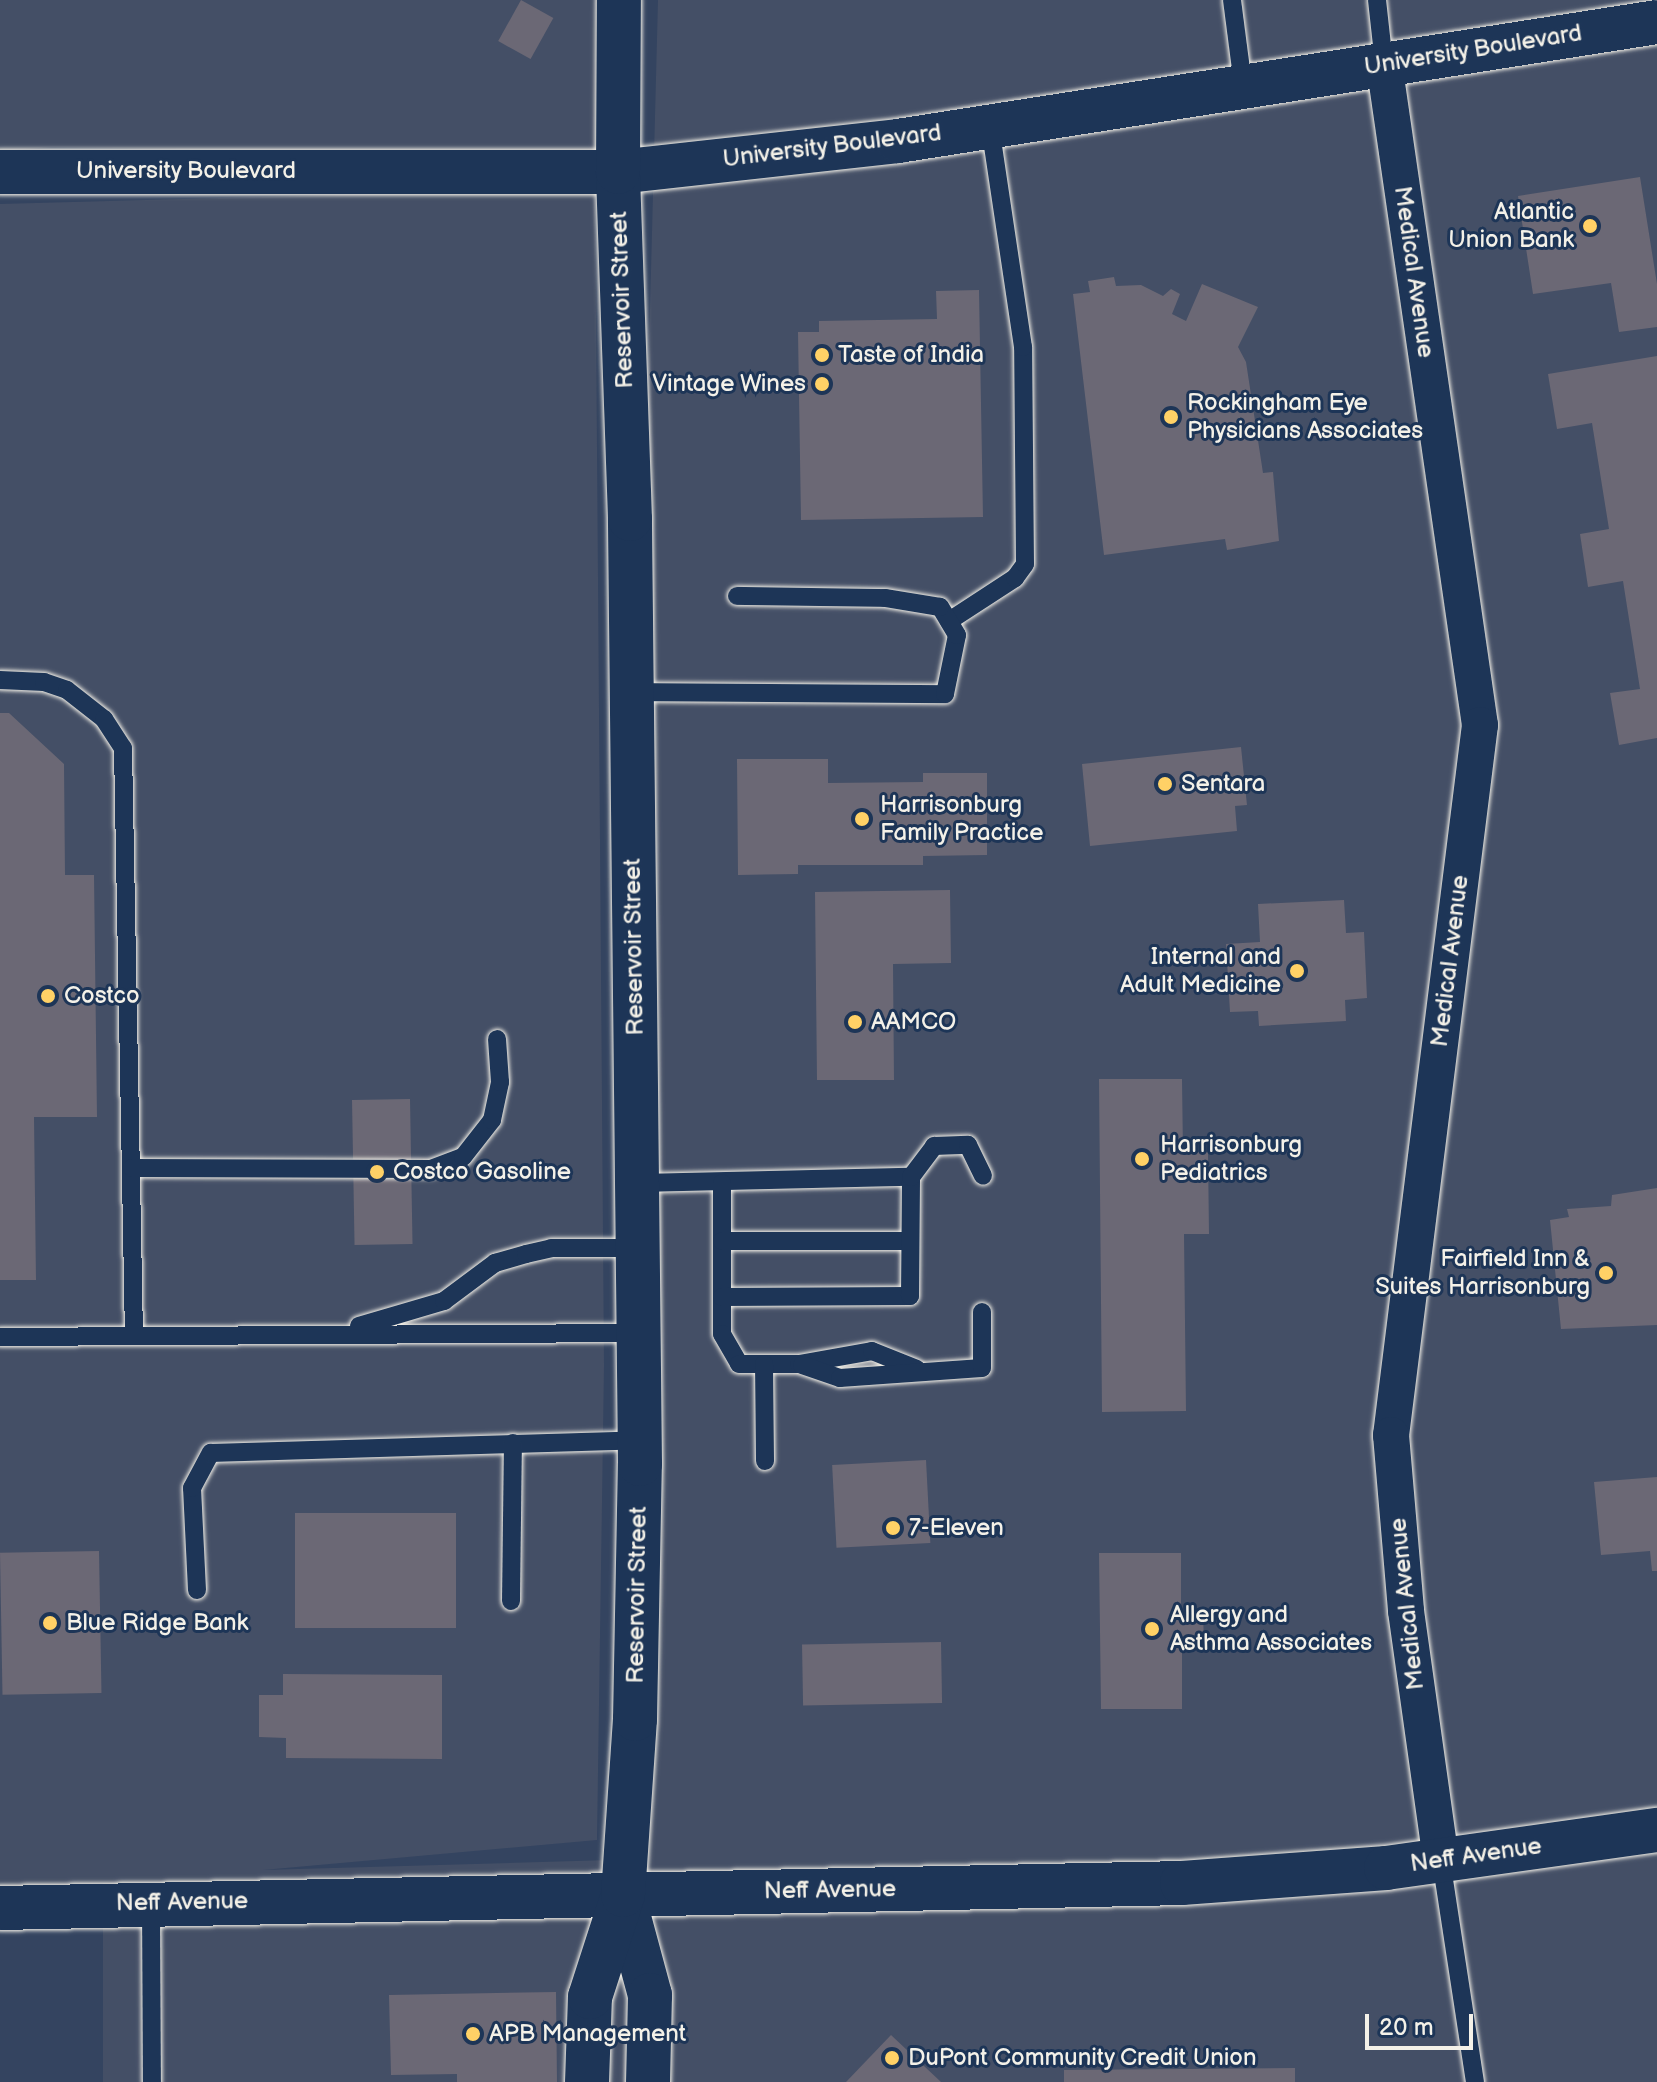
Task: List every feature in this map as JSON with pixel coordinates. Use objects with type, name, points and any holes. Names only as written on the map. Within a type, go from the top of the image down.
[{"type":"main road","name":"Reservoir Street","points":[[587,2082],[590,1997],[623,1895],[635,1719],[640,1440],[629,469],[618,172],[619,0]]},
{"type":"main road","name":"University Boulevard","points":[[0,172],[618,172],[990,126],[1657,22]]},
{"type":"main road","name":"Neff Avenue","points":[[0,1908],[1182,1883],[1334,1874],[1657,1830]]},
{"type":"main road","name":"Reservoir Street","points":[[623,1895],[650,1995],[648,2082]]},
{"type":"street","name":"Medical Avenue","points":[[1384,63],[1480,725],[1391,1435],[1406,1611],[1441,1860]]},
{"type":"lane","points":[[1232,0],[1243,85]]},
{"type":"lane","points":[[1377,0],[1384,63]]},
{"type":"lane","points":[[949,621],[1015,578],[1025,564],[1023,347],[990,126]]},
{"type":"lane","points":[[630,692],[945,694],[957,635],[940,607],[885,598],[737,596]]},
{"type":"lane","points":[[0,680],[44,682],[75,695],[104,719],[123,748],[134,1335]]},
{"type":"lane","points":[[132,1168],[431,1169],[463,1157],[492,1120],[500,1082],[497,1039]]},
{"type":"lane","points":[[722,1297],[910,1296],[911,1177],[934,1146],[968,1145],[983,1176]]},
{"type":"lane","points":[[638,1183],[911,1177]]},
{"type":"lane","points":[[722,1183],[722,1334],[739,1364],[799,1364],[840,1378],[917,1369],[982,1368],[982,1312]]},
{"type":"lane","points":[[722,1241],[910,1241]]},
{"type":"lane","points":[[325,1334],[444,1301],[495,1263],[526,1254],[551,1248],[639,1248]]},
{"type":"lane","points":[[0,1337],[639,1333]]},
{"type":"lane","points":[[764,1364],[765,1461]]},
{"type":"lane","points":[[197,1590],[192,1488],[211,1453],[640,1440]]},
{"type":"lane","points":[[511,1601],[513,1443]]},
{"type":"lane","points":[[1441,1860],[1475,2082]]},
{"type":"lane","points":[[151,1903],[152,2082]]},
{"type":"shaded area","points":[[0,0],[601,0],[599,156],[52,147],[0,151]]},
{"type":"shaded area","points":[[658,0],[1657,0],[1657,2082],[103,2082],[103,1883],[0,1892],[0,204],[595,188],[604,1365],[597,1840],[263,1870],[610,1860]]},
{"type":"building","points":[[521,0],[553,18],[531,59],[498,41]]},
{"type":"building","points":[[1640,177],[1657,284],[1657,327],[1619,332],[1611,283],[1533,294],[1518,196]]},
{"type":"building","name":"Rockingham Eye Physicians Associates","points":[[1114,277],[1116,286],[1141,285],[1163,296],[1171,289],[1180,294],[1172,314],[1186,321],[1202,284],[1258,307],[1238,347],[1246,362],[1263,473],[1273,472],[1279,541],[1227,550],[1225,539],[1104,555],[1073,294],[1090,292],[1088,281]]},
{"type":"building","points":[[979,290],[983,517],[801,520],[798,332],[819,332],[819,321],[937,319],[936,291]]},
{"type":"building","points":[[1657,356],[1657,738],[1619,745],[1610,693],[1640,689],[1623,581],[1588,587],[1580,534],[1609,529],[1592,423],[1557,429],[1548,374]]},
{"type":"building","name":"Costco","points":[[0,713],[9,713],[64,764],[65,875],[94,875],[97,1117],[34,1117],[36,1280],[0,1280]]},
{"type":"building","name":"Sentara","points":[[1241,747],[1247,805],[1235,806],[1237,831],[1090,846],[1082,764]]},
{"type":"building","name":"Harrisonburg Family Practice","points":[[737,759],[828,759],[828,783],[923,782],[923,773],[987,773],[987,855],[923,856],[923,865],[798,865],[798,874],[738,875]]},
{"type":"building","name":"AAMCO","points":[[950,890],[951,963],[893,964],[894,1080],[817,1080],[815,892]]},
{"type":"building","name":"Internal and Adult Medicine","points":[[1344,900],[1346,933],[1364,932],[1367,998],[1345,1000],[1346,1021],[1259,1026],[1258,1011],[1230,1012],[1226,944],[1260,942],[1258,904]]},
{"type":"building","points":[[1099,1079],[1182,1079],[1183,1152],[1208,1152],[1209,1234],[1184,1234],[1186,1411],[1102,1412]]},
{"type":"building","points":[[410,1099],[413,1244],[355,1245],[352,1100]]},
{"type":"building","name":"Fairfield Inn & Suites Harrisonburg","points":[[1657,1188],[1657,1325],[1561,1329],[1550,1220],[1569,1217],[1567,1209],[1611,1206],[1612,1195]]},
{"type":"building","points":[[926,1460],[930,1543],[836,1548],[832,1465]]},
{"type":"building","points":[[1657,1477],[1657,1571],[1652,1571],[1650,1551],[1601,1555],[1594,1482]]},
{"type":"building","points":[[295,1513],[456,1513],[456,1628],[295,1628]]},
{"type":"building","name":"Blue Ridge Bank","points":[[99,1551],[101,1693],[2,1695],[0,1553]]},
{"type":"building","name":"Allergy and Asthma Associates","points":[[1099,1553],[1181,1553],[1181,1609],[1203,1609],[1204,1648],[1182,1648],[1182,1709],[1101,1709]]},
{"type":"building","points":[[941,1642],[942,1703],[803,1705],[802,1644]]},
{"type":"building","points":[[283,1674],[442,1675],[442,1759],[286,1758],[286,1738],[259,1737],[259,1695],[283,1695]]},
{"type":"building","name":"APB Management","points":[[556,1992],[557,2082],[457,2082],[457,2074],[391,2075],[389,1995]]},
{"type":"building","name":"DuPont Community Credit Union","points":[[891,2035],[941,2082],[846,2082]]},
{"type":"building","points":[[1295,2068],[1295,2082],[1064,2082],[1064,2070]]},
{"type":"place","name":"Atlantic Union Bank","points":[[1590,226]]},
{"type":"place","name":"Taste of India","points":[[822,355]]},
{"type":"place","name":"Vintage Wines","points":[[822,384]]},
{"type":"place","name":"Rockingham Eye Physicians Associates","points":[[1171,417]]},
{"type":"place","name":"Sentara","points":[[1165,784]]},
{"type":"place","name":"Harrisonburg Family Practice","points":[[862,819]]},
{"type":"place","name":"Internal and Adult Medicine","points":[[1297,971]]},
{"type":"place","name":"Costco","points":[[48,996]]},
{"type":"place","name":"AAMCO","points":[[855,1022]]},
{"type":"place","name":"Harrisonburg Pediatrics","points":[[1142,1159]]},
{"type":"place","name":"Costco Gasoline","points":[[377,1172]]},
{"type":"place","name":"Fairfield Inn & Suites Harrisonburg","points":[[1606,1273]]},
{"type":"place","name":"7-Eleven","points":[[893,1528]]},
{"type":"place","name":"Blue Ridge Bank","points":[[50,1623]]},
{"type":"place","name":"Allergy and Asthma Associates","points":[[1152,1629]]},
{"type":"place","name":"APB Management","points":[[473,2034]]},
{"type":"place","name":"DuPont Community Credit Union","points":[[892,2058]]}]
